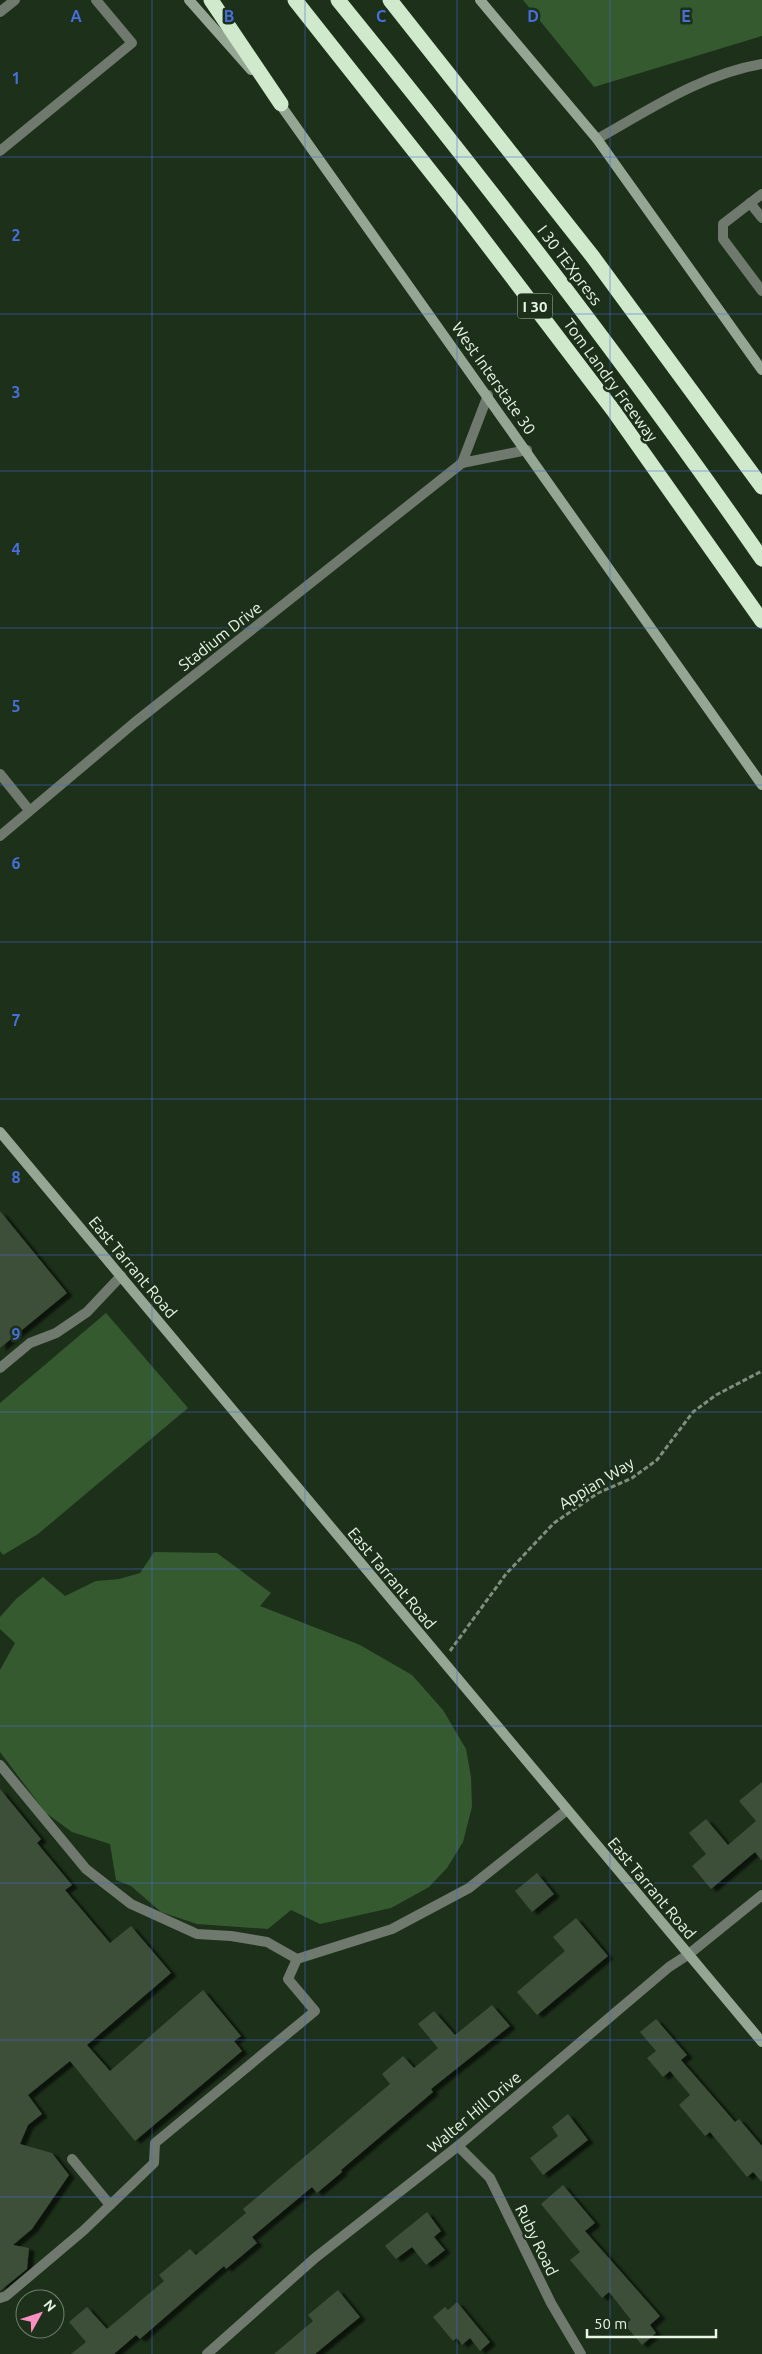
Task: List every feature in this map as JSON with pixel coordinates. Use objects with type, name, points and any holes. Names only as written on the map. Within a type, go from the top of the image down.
[{"type":"highway","points":[[211,0],[281,104]]},
{"type":"highway","name":"Tom Landry Freeway","points":[[295,0],[383,109],[607,402],[762,621]]},
{"type":"highway","name":"I 30 TEXpress","points":[[338,0],[544,259],[648,398],[762,559]]},
{"type":"highway","points":[[390,0],[593,257],[762,487]]},
{"type":"main road","name":"West Interstate 30","points":[[189,0],[281,104],[762,785]]},
{"type":"main road","points":[[480,0],[597,139],[762,370]]},
{"type":"main road","name":"East Tarrant Road","points":[[0,1132],[762,2042]]},
{"type":"street","points":[[0,12],[14,0]]},
{"type":"street","points":[[0,151],[132,43],[96,0]]},
{"type":"street","points":[[597,139],[685,89],[744,67],[762,64]]},
{"type":"street","points":[[762,194],[723,224],[723,239],[762,291]]},
{"type":"street","points":[[750,203],[762,218]]},
{"type":"street","points":[[462,463],[488,395]]},
{"type":"street","name":"Stadium Drive","points":[[0,836],[142,717],[462,463],[527,450]]},
{"type":"street","points":[[0,774],[29,810]]},
{"type":"street","points":[[0,1368],[30,1343],[56,1333],[87,1312],[121,1276]]},
{"type":"street","points":[[0,1765],[86,1869],[131,1904],[197,1934],[231,1936],[267,1942],[297,1959],[392,1929],[469,1888],[567,1810]]},
{"type":"street","name":"Walter Hill Drive","points":[[207,2354],[315,2258],[458,2146],[669,1967],[689,1954],[762,1895]]},
{"type":"street","points":[[0,2298],[6,2296],[84,2231],[154,2163],[154,2143],[315,2010],[288,1979],[297,1959]]},
{"type":"street","name":"Ruby Road","points":[[458,2146],[490,2178],[551,2303],[581,2354]]},
{"type":"street","points":[[72,2159],[110,2204]]},
{"type":"path","name":"Appian Way","points":[[442,1662],[506,1574],[554,1524],[598,1493],[632,1478],[657,1460],[693,1412],[716,1395],[762,1371]]},
{"type":"green space","points":[[523,0],[762,0],[762,36],[594,87]]},
{"type":"green space","points":[[106,1313],[188,1408],[38,1534],[3,1555],[0,1551],[0,1403]]},
{"type":"green space","points":[[154,1552],[217,1553],[271,1593],[260,1606],[360,1645],[412,1675],[443,1710],[466,1749],[471,1777],[472,1807],[463,1842],[447,1868],[429,1887],[391,1908],[320,1924],[291,1910],[268,1929],[197,1924],[161,1912],[131,1886],[116,1880],[110,1844],[72,1832],[46,1813],[0,1752],[0,1670],[15,1643],[0,1629],[0,1617],[16,1599],[43,1577],[65,1596],[96,1581],[119,1579],[140,1573]]},
{"type":"building","points":[[0,1211],[67,1293],[0,1348]]},
{"type":"building","points":[[762,1782],[762,1861],[755,1852],[711,1889],[692,1866],[706,1854],[689,1833],[706,1819],[728,1845],[756,1821],[739,1801]]},
{"type":"building","points":[[0,1789],[41,1839],[37,1843],[72,1885],[65,1890],[110,1943],[131,1926],[171,1973],[87,2045],[110,2071],[203,1990],[241,2036],[234,2041],[242,2051],[135,2141],[70,2061],[28,2095],[42,2114],[28,2125],[20,2144],[52,2153],[69,2175],[32,2229],[13,2245],[29,2248],[27,2269],[0,2291]]},
{"type":"building","points":[[537,1873],[554,1894],[532,1912],[515,1891]]},
{"type":"building","points":[[576,1918],[608,1956],[537,2015],[517,1992],[565,1951],[553,1937]]},
{"type":"building","points":[[492,2005],[510,2026],[431,2089],[433,2092],[341,2170],[342,2172],[317,2193],[312,2187],[252,2237],[257,2243],[226,2269],[224,2266],[140,2339],[136,2335],[114,2354],[71,2354],[86,2342],[69,2322],[87,2307],[107,2329],[164,2281],[159,2275],[190,2249],[196,2255],[246,2213],[243,2209],[390,2084],[382,2074],[403,2056],[414,2068],[438,2048],[418,2024],[434,2011],[455,2035]]},
{"type":"building","points":[[656,2019],[687,2055],[681,2060],[735,2122],[739,2119],[762,2146],[762,2182],[753,2172],[747,2177],[710,2132],[705,2136],[679,2105],[690,2095],[670,2071],[663,2077],[647,2058],[656,2051],[640,2032]]},
{"type":"building","points":[[568,2114],[588,2140],[543,2175],[530,2158],[558,2136],[552,2127]]},
{"type":"building","points":[[563,2185],[595,2223],[585,2231],[660,2316],[650,2325],[656,2333],[642,2345],[625,2325],[631,2320],[609,2292],[602,2298],[570,2260],[580,2252],[541,2204]]},
{"type":"building","points":[[427,2212],[441,2231],[434,2237],[445,2250],[426,2265],[412,2247],[396,2259],[385,2246]]},
{"type":"building","points":[[338,2290],[360,2317],[315,2354],[274,2354],[313,2321],[308,2315]]},
{"type":"building","points":[[457,2302],[490,2342],[480,2351],[470,2338],[462,2345],[457,2338],[453,2341],[433,2317],[445,2307],[448,2310]]}]
